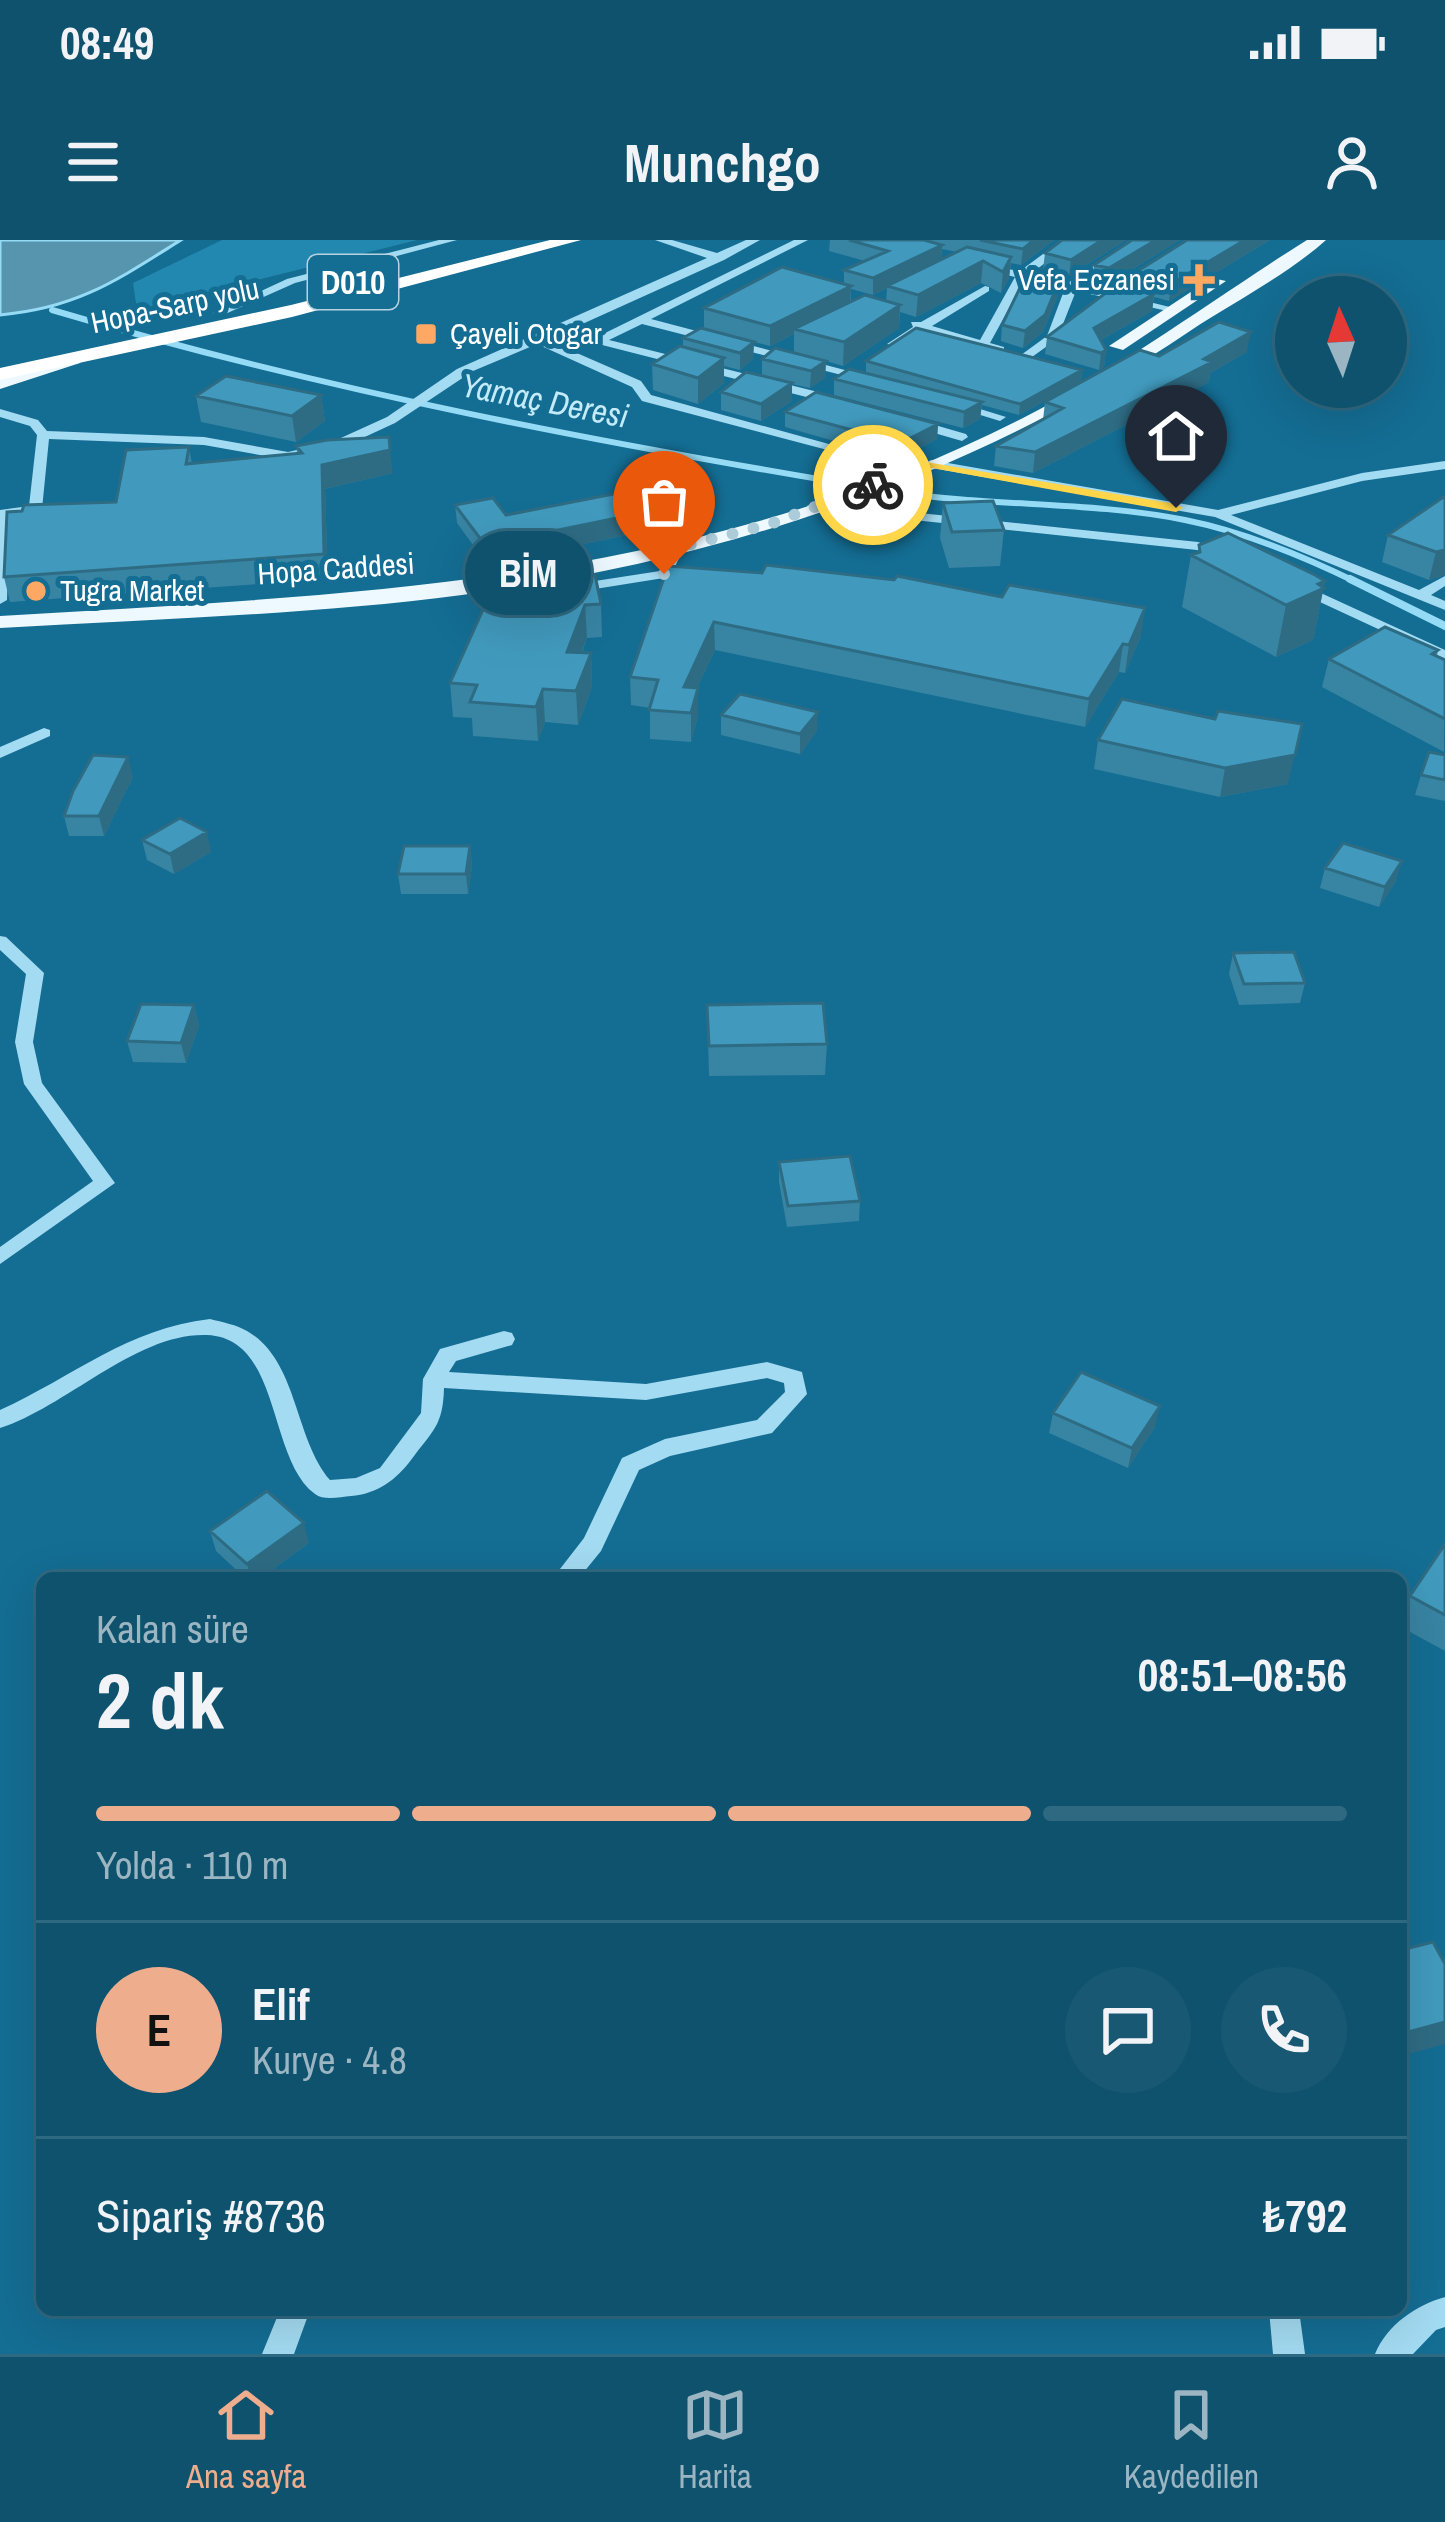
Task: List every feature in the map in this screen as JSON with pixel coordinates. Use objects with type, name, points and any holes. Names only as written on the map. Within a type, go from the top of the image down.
[{"type":"highway","name":"D010","points":[[0,360],[184,320],[213,321],[521,240]]},
{"type":"highway","name":"Hopa-Sarp yolu","points":[[0,374],[572,240]]},
{"type":"main road","name":"Hopa Caddesi","points":[[922,460],[1077,374],[1285,240]]},
{"type":"main road","name":"Hopa Caddesi","points":[[0,622],[431,592],[536,578],[677,548],[922,460],[989,441],[1098,379],[1309,241]]},
{"type":"main road","points":[[0,384],[84,356]]},
{"type":"main road","name":"Hopa Caddesi","points":[[0,603],[466,572],[629,544],[804,502]]},
{"type":"street","points":[[213,321],[268,289],[452,240]]},
{"type":"street","points":[[660,240],[767,272]]},
{"type":"street","points":[[380,421],[438,381],[755,240]]},
{"type":"street","points":[[598,341],[803,240]]},
{"type":"street","points":[[983,345],[1022,275],[1070,240]]},
{"type":"street","points":[[1053,338],[1072,284],[1141,240]]},
{"type":"street","points":[[961,261],[1172,309]]},
{"type":"street","points":[[959,282],[1014,296]]},
{"type":"street","points":[[1096,304],[1127,283]]},
{"type":"street","points":[[884,349],[985,289]]},
{"type":"street","points":[[1025,358],[1082,315]]},
{"type":"street","points":[[640,320],[894,385]]},
{"type":"street","points":[[899,320],[1042,363]]},
{"type":"street","points":[[559,331],[857,407]]},
{"type":"street","points":[[537,340],[637,384],[646,398],[849,454]]},
{"type":"street","points":[[728,389],[794,343]]},
{"type":"street","points":[[799,406],[867,361]]},
{"type":"street","points":[[43,435],[204,441],[288,456],[336,445],[453,384],[470,368]]},
{"type":"street","points":[[1077,374],[1098,379]]},
{"type":"street","points":[[936,398],[1000,417]]},
{"type":"street","points":[[702,412],[715,401]]},
{"type":"street","points":[[0,413],[34,424],[43,435],[35,509],[1,514],[0,603]]},
{"type":"street","points":[[765,430],[782,418]]},
{"type":"street","points":[[899,419],[962,437]]},
{"type":"street","points":[[922,460],[1218,514],[1445,606]]},
{"type":"street","points":[[1218,514],[1342,482],[1445,465]]},
{"type":"street","points":[[804,502],[1198,546],[1243,560]]},
{"type":"street","points":[[1283,579],[1445,656]]},
{"type":"street","points":[[1421,595],[1445,580]]},
{"type":"street","points":[[0,753],[44,733]]},
{"type":"street","points":[[0,941],[34,973],[24,1042],[33,1084],[105,1184],[0,1257]]},
{"type":"street","points":[[0,1420],[38,1407],[149,1337],[196,1323],[236,1332],[262,1357],[280,1388],[303,1468],[324,1489],[358,1487],[388,1474],[432,1415],[434,1379],[448,1354],[504,1339]]},
{"type":"street","points":[[434,1379],[646,1392],[767,1370],[794,1378],[796,1394],[764,1426],[665,1448],[630,1464],[593,1544],[570,1572]]},
{"type":"street","points":[[1391,2354],[1426,2317],[1445,2312]]},
{"type":"street","points":[[278,2354],[293,2316]]},
{"type":"street","points":[[1285,2316],[1289,2354]]},
{"type":"shaded area","points":[[0,240],[181,240],[75,299],[0,315]]},
{"type":"shaded area","points":[[222,240],[417,240],[137,310],[133,283]]},
{"type":"building","points":[[849,240],[924,240],[942,245],[873,278],[844,270],[888,251]]},
{"type":"building","points":[[980,240],[1034,240],[1023,249]]},
{"type":"building","points":[[1062,240],[1102,240],[1071,260],[1045,253]]},
{"type":"building","points":[[1132,240],[1156,240],[1109,268],[1094,265]]},
{"type":"building","points":[[1187,240],[1245,240],[1171,284],[1133,274]]},
{"type":"building","points":[[967,247],[1011,257],[1003,272],[983,261],[918,295],[887,286]]},
{"type":"building","points":[[782,267],[851,286],[770,326],[704,308]]},
{"type":"building","points":[[1030,267],[1062,274],[1045,315],[1025,331],[1002,325]]},
{"type":"building","points":[[1115,286],[1154,294],[1094,328],[1106,350],[1101,353],[1047,337]]},
{"type":"building","points":[[865,295],[900,305],[844,342],[794,329]]},
{"type":"building","points":[[1219,322],[1251,332],[1204,359],[1212,362],[1035,452],[996,446],[1063,408],[1045,402],[1140,350],[1159,356]]},
{"type":"building","points":[[701,328],[754,342],[740,353],[683,338]]},
{"type":"building","points":[[916,328],[1082,370],[1020,404],[866,361]]},
{"type":"building","points":[[680,346],[724,358],[698,378],[652,364]]},
{"type":"building","points":[[775,348],[826,361],[811,371],[762,359]]},
{"type":"building","points":[[849,369],[982,402],[964,412],[834,379]]},
{"type":"building","points":[[746,372],[792,383],[761,404],[721,392]]},
{"type":"building","points":[[226,376],[321,395],[292,416],[196,396]]},
{"type":"building","points":[[816,392],[938,424],[885,451],[859,441],[856,431],[785,412]]},
{"type":"building","points":[[389,437],[390,450],[322,465],[324,554],[4,577],[7,512],[22,511],[24,505],[116,502],[126,450],[189,447],[186,464],[302,453],[296,446],[327,440]]},
{"type":"building","points":[[670,483],[690,503],[485,545],[455,505],[493,498],[506,515]]},
{"type":"building","points":[[1445,496],[1445,550],[1436,552],[1388,535]]},
{"type":"building","points":[[993,501],[1004,530],[952,532],[943,503]]},
{"type":"building","points":[[1228,533],[1315,575],[1325,581],[1318,584],[1324,588],[1286,605],[1191,555],[1200,552],[1199,545]]},
{"type":"building","points":[[766,565],[894,580],[897,576],[1002,597],[1009,585],[1145,608],[1129,645],[1123,644],[1089,699],[714,622],[684,687],[698,688],[691,713],[649,710],[658,680],[630,677],[668,566],[762,573]]},
{"type":"building","points":[[595,575],[601,604],[585,605],[567,652],[591,653],[576,691],[543,689],[536,707],[470,702],[477,685],[450,683],[490,594],[488,582]]},
{"type":"building","points":[[1385,627],[1438,650],[1432,654],[1445,660],[1445,719],[1329,659]]},
{"type":"building","points":[[740,694],[818,712],[800,734],[721,715]]},
{"type":"building","points":[[1122,699],[1215,719],[1218,711],[1302,724],[1295,755],[1225,768],[1098,740]]},
{"type":"building","points":[[1429,752],[1445,755],[1445,780],[1421,775]]},
{"type":"building","points":[[93,755],[128,757],[99,816],[64,816],[73,791]]},
{"type":"building","points":[[180,818],[207,832],[170,854],[142,840]]},
{"type":"building","points":[[1343,843],[1402,861],[1385,887],[1325,868]]},
{"type":"building","points":[[404,846],[470,846],[466,874],[398,874]]},
{"type":"building","points":[[1294,952],[1305,983],[1244,984],[1233,953]]},
{"type":"building","points":[[823,1003],[827,1044],[709,1046],[707,1005]]},
{"type":"building","points":[[141,1004],[194,1005],[181,1043],[127,1041]]},
{"type":"building","points":[[850,1156],[860,1201],[788,1206],[779,1162]]},
{"type":"building","points":[[1081,1372],[1160,1406],[1132,1448],[1053,1413]]},
{"type":"building","points":[[267,1491],[304,1523],[247,1564],[210,1531]]},
{"type":"building","points":[[1445,1544],[1445,1615],[1410,1596]]},
{"type":"building","points":[[1433,1942],[1445,1964],[1445,2022],[1407,2032],[1407,1948]]},
{"type":"waterway","name":"Yamaç Deresi","points":[[52,310],[366,391],[683,455],[932,497],[1185,520],[1272,545],[1356,582]]},
{"type":"waterway","name":"Yamaç Deresi","points":[[1350,579],[1445,626]]},
{"type":"way so far","points":[[664,574],[677,548],[770,524],[873,485]]},
{"type":"place","name":"Vefa Eczanesi","points":[[1199,280]]},
{"type":"place","name":"Çayeli Otogar","points":[[426,334]]},
{"type":"place","name":"BİM","points":[[664,574]]},
{"type":"place","name":"Tugra Market","points":[[36,591]]},
{"type":"route","points":[[873,485],[931,464],[1176,508]]}]
